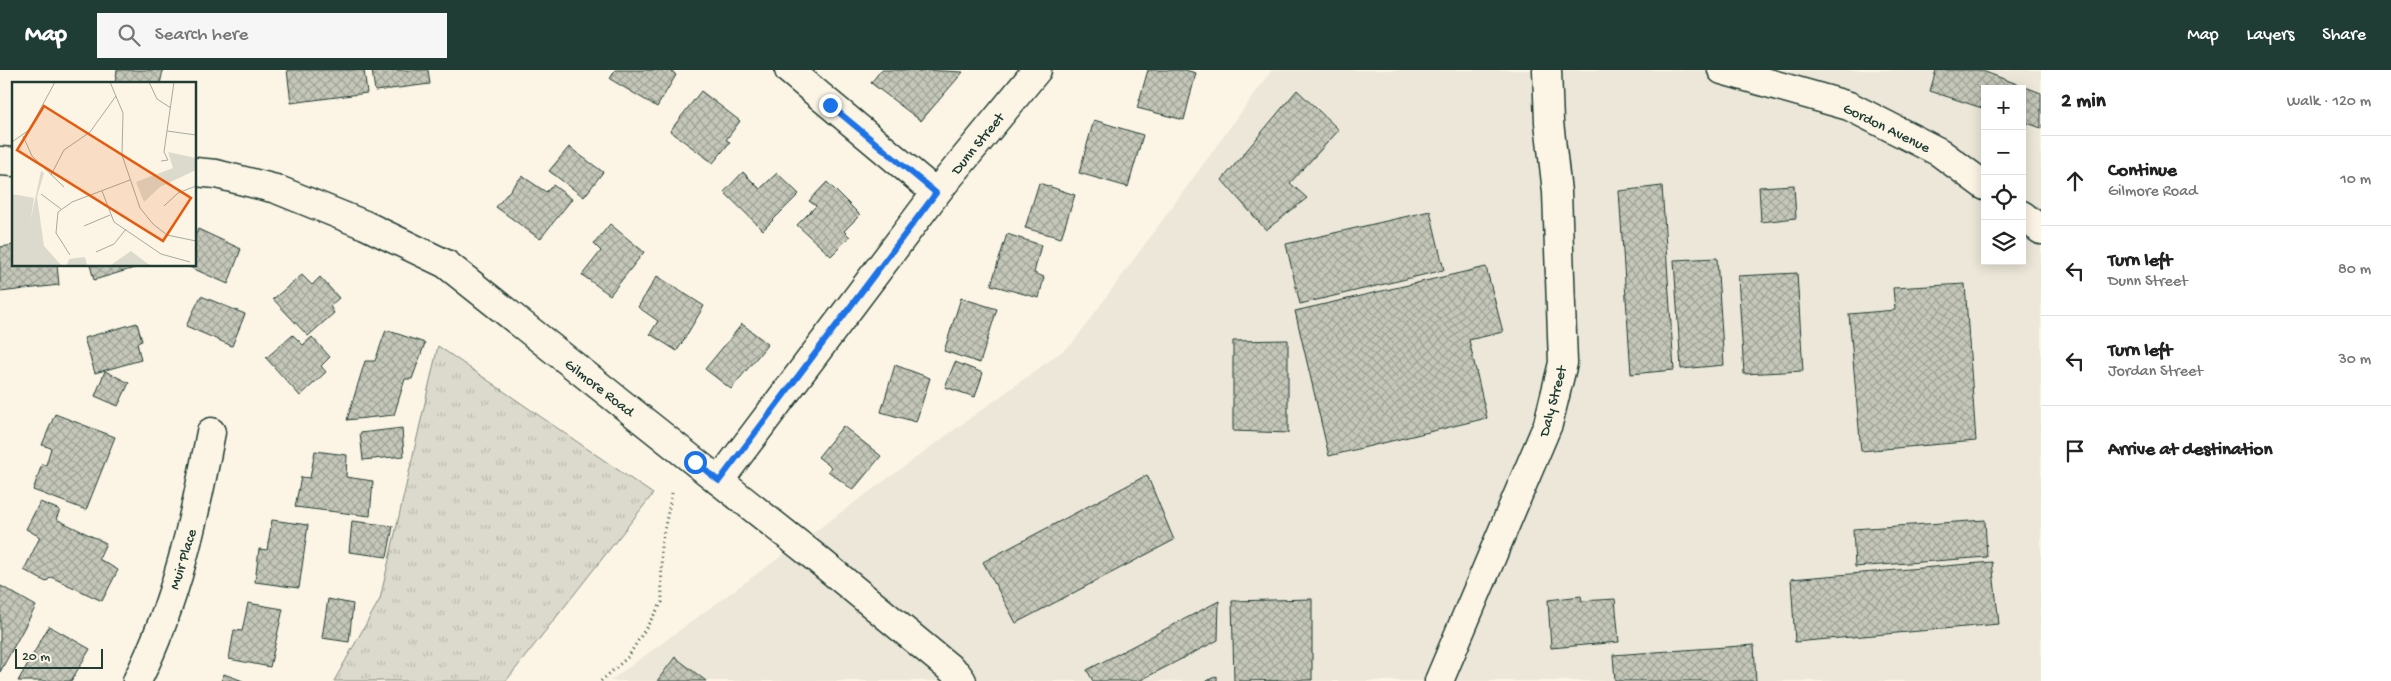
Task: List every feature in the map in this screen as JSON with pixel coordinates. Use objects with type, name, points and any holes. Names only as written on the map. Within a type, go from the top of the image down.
[{"type":"street","points":[[789,70],[936,193]]},
{"type":"street","name":"Dunn Street","points":[[719,481],[936,193],[1037,70]]},
{"type":"street","name":"Daly Street","points":[[1439,681],[1548,424],[1563,363],[1557,192],[1547,70]]},
{"type":"street","name":"Gordon Avenue","points":[[1722,70],[1849,106],[1940,152],[1981,183]]},
{"type":"street","name":"Gilmore Road","points":[[196,172],[216,174],[276,189],[365,225],[446,264],[719,481],[957,674],[962,681]]},
{"type":"street","points":[[2026,218],[2041,230]]},
{"type":"street","name":"Muir Place","points":[[136,681],[154,648],[194,518],[211,432]]},
{"type":"path","points":[[601,681],[628,656],[662,602],[661,545],[672,493]]},
{"type":"shaded area","points":[[1272,70],[2041,70],[2041,681],[610,681],[1072,344]]},
{"type":"green space","points":[[438,346],[653,494],[506,681],[334,681],[380,599]]},
{"type":"building","points":[[117,70],[163,70],[160,82],[115,82]]},
{"type":"building","points":[[287,70],[364,70],[367,93],[291,103]]},
{"type":"building","points":[[372,70],[428,70],[430,84],[375,91]]},
{"type":"building","points":[[615,70],[671,70],[676,75],[657,107],[610,79]]},
{"type":"building","points":[[881,70],[916,70],[920,73],[923,70],[963,72],[921,121],[871,83]]},
{"type":"building","points":[[1148,70],[1185,70],[1196,73],[1184,120],[1137,108]]},
{"type":"building","points":[[1936,70],[1980,70],[2020,85],[1981,85],[1981,108],[1930,91]]},
{"type":"building","points":[[2026,87],[2041,93],[2041,128],[2026,122]]},
{"type":"building","points":[[1297,90],[1339,130],[1290,183],[1307,198],[1266,230],[1222,180]]},
{"type":"building","points":[[701,91],[740,121],[726,140],[730,142],[713,163],[670,131]]},
{"type":"building","points":[[1094,120],[1143,135],[1128,187],[1079,173]]},
{"type":"building","points":[[569,147],[603,172],[584,197],[549,171]]},
{"type":"building","points":[[743,172],[760,189],[777,173],[799,194],[763,230],[724,192]]},
{"type":"building","points":[[522,176],[546,192],[553,185],[572,199],[540,239],[496,207]]},
{"type":"building","points":[[827,182],[860,215],[844,231],[850,237],[831,256],[797,225],[816,206],[809,201]]},
{"type":"building","points":[[1039,183],[1075,195],[1061,238],[1025,228]]},
{"type":"building","points":[[1794,185],[1796,218],[1761,222],[1759,187]]},
{"type":"building","points":[[1662,186],[1674,370],[1631,374],[1619,191]]},
{"type":"building","points":[[1430,211],[1444,270],[1300,304],[1286,244]]},
{"type":"building","points":[[610,224],[644,252],[610,295],[582,275],[601,251],[594,244]]},
{"type":"building","points":[[198,229],[241,249],[228,284],[187,266],[196,266],[196,234]]},
{"type":"building","points":[[1007,234],[1041,245],[1034,273],[1044,277],[1039,298],[991,285]]},
{"type":"building","points":[[12,245],[12,266],[57,266],[59,285],[0,292],[0,247]]},
{"type":"building","points":[[1717,258],[1724,365],[1681,369],[1674,260]]},
{"type":"building","points":[[90,266],[141,266],[94,280]]},
{"type":"building","points":[[1486,267],[1503,332],[1469,340],[1487,418],[1329,456],[1295,311]]},
{"type":"building","points":[[1797,273],[1803,371],[1744,374],[1738,276]]},
{"type":"building","points":[[302,275],[312,285],[320,277],[339,298],[330,306],[334,313],[308,336],[273,299]]},
{"type":"building","points":[[657,276],[704,306],[677,351],[650,334],[658,321],[638,307]]},
{"type":"building","points":[[1965,284],[1976,441],[1861,451],[1849,314],[1895,310],[1893,288]]},
{"type":"building","points":[[201,296],[245,314],[232,346],[186,326]]},
{"type":"building","points":[[961,298],[997,309],[980,363],[944,351]]},
{"type":"building","points":[[137,323],[142,341],[137,343],[141,360],[95,373],[84,338]]},
{"type":"building","points":[[742,324],[768,344],[731,389],[705,369]]},
{"type":"building","points":[[386,330],[425,343],[412,379],[405,379],[394,415],[347,420],[365,361],[375,361]]},
{"type":"building","points":[[293,335],[303,345],[312,337],[330,357],[321,366],[326,372],[300,396],[266,358]]},
{"type":"building","points":[[1288,340],[1288,433],[1233,431],[1233,341]]},
{"type":"building","points":[[955,362],[983,373],[975,397],[945,387]]},
{"type":"building","points":[[895,365],[930,378],[916,422],[881,412]]},
{"type":"building","points":[[105,371],[129,383],[118,406],[95,396]]},
{"type":"building","points":[[55,414],[115,437],[86,510],[33,490],[42,464],[46,465],[51,448],[42,445]]},
{"type":"building","points":[[843,426],[881,456],[853,490],[828,471],[831,467],[818,457]]},
{"type":"building","points":[[402,428],[404,456],[363,460],[360,433]]},
{"type":"building","points":[[315,451],[347,455],[346,477],[373,481],[370,516],[295,507],[301,477],[310,478]]},
{"type":"building","points":[[1147,475],[1174,540],[1016,623],[983,562]]},
{"type":"building","points":[[40,502],[60,510],[56,519],[106,543],[99,559],[118,570],[102,601],[51,577],[46,582],[24,570],[40,537],[26,529]]},
{"type":"building","points":[[272,520],[308,525],[299,588],[255,582],[259,549],[267,550]]},
{"type":"building","points":[[1985,520],[1987,557],[1855,567],[1853,529]]},
{"type":"building","points":[[352,521],[393,526],[387,557],[349,552]]},
{"type":"building","points":[[1992,562],[1999,624],[1795,642],[1791,579]]},
{"type":"building","points":[[1,586],[36,606],[0,672],[0,588]]},
{"type":"building","points":[[1581,596],[1582,601],[1615,599],[1619,642],[1551,648],[1548,600]]},
{"type":"building","points":[[328,599],[353,604],[349,642],[322,638]]},
{"type":"building","points":[[1312,599],[1312,680],[1234,681],[1232,601]]},
{"type":"building","points":[[1219,601],[1218,640],[1139,681],[1093,681],[1087,670]]},
{"type":"building","points":[[248,603],[283,609],[270,667],[229,659],[234,630],[242,631]]},
{"type":"building","points":[[49,626],[90,649],[71,681],[18,681]]},
{"type":"building","points":[[1754,645],[1756,681],[1615,681],[1613,655]]},
{"type":"building","points":[[675,657],[706,681],[657,681]]},
{"type":"building","points":[[224,674],[243,681],[221,681]]},
{"type":"building","points":[[1217,676],[1217,681],[1206,681]]},
{"type":"route","points":[[695,462],[719,481],[936,193],[830,105]]}]
